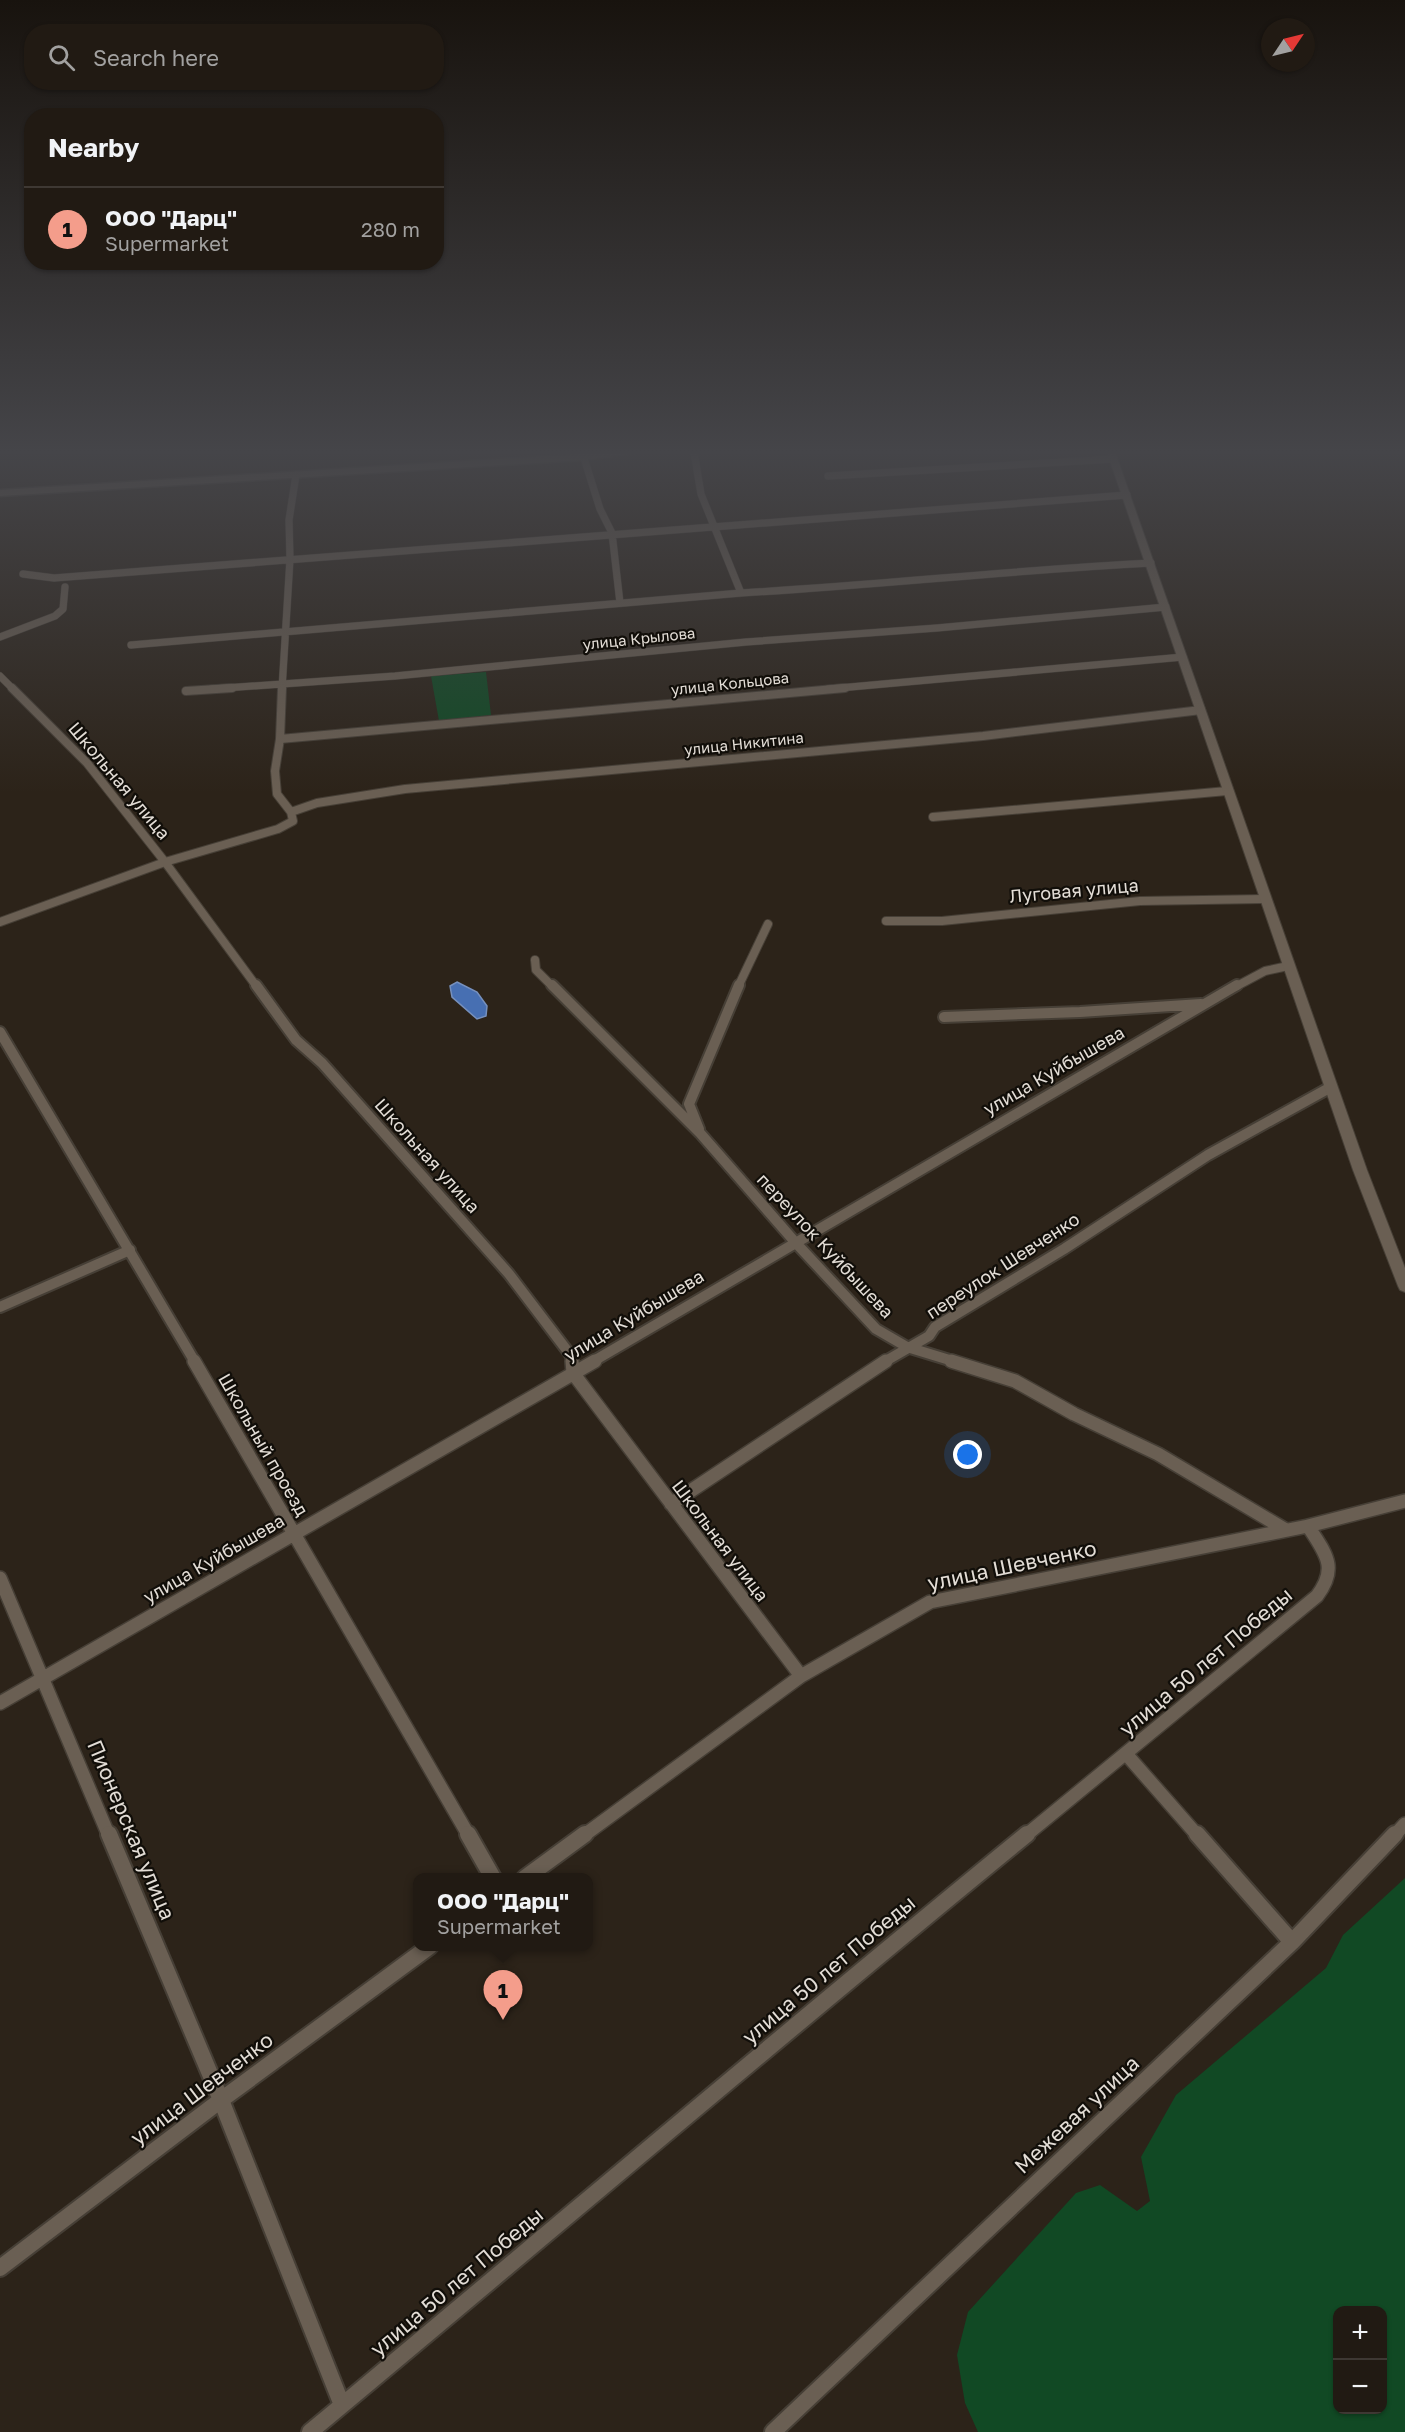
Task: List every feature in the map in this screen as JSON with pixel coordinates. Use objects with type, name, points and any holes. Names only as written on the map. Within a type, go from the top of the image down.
[{"type":"street","points":[[23,574],[54,578],[209,565]]},
{"type":"street","points":[[0,922],[165,862],[278,829],[293,821],[291,812],[278,795],[275,771],[280,740],[284,631],[289,565]]},
{"type":"street","points":[[616,565],[620,603]]},
{"type":"street","points":[[730,565],[741,593]]},
{"type":"street","points":[[131,645],[741,593],[831,588],[1021,570],[1105,565]]},
{"type":"street","points":[[1152,565],[1330,1087],[1405,1286]]},
{"type":"street","points":[[0,637],[55,616],[63,609],[65,587]]},
{"type":"street","name":"улица Крылова","points":[[186,691],[395,676],[746,642],[926,629],[1166,607]]},
{"type":"street","name":"улица Кольцова","points":[[280,740],[1184,657]]},
{"type":"street","name":"Школьная улица","points":[[0,676],[87,764],[165,862],[296,1040],[322,1063],[509,1274],[572,1357],[573,1373],[801,1676]]},
{"type":"street","name":"улица Никитина","points":[[291,812],[317,802],[405,789],[983,736],[1201,710]]},
{"type":"street","points":[[933,817],[1227,791]]},
{"type":"street","name":"Луговая улица","points":[[886,921],[942,921],[1140,901],[1264,899]]},
{"type":"street","points":[[700,1132],[690,1104],[735,994],[768,924]]},
{"type":"street","name":"переулок Куйбышева","points":[[535,960],[536,970],[700,1132],[795,1242],[876,1329],[907,1347],[1015,1381],[1074,1414],[1158,1454],[1286,1530]]},
{"type":"street","name":"улица Куйбышева","points":[[0,1703],[573,1373],[1204,1003],[1224,995],[1252,976],[1272,968],[1288,966]]},
{"type":"street","points":[[944,1017],[1080,1012],[1204,1003]]},
{"type":"street","name":"Школьный проезд","points":[[0,1032],[130,1250],[490,1873]]},
{"type":"street","name":"переулок Шевченко","points":[[671,1504],[907,1347],[928,1336],[935,1327],[1064,1249],[1208,1155],[1330,1087]]},
{"type":"street","points":[[0,1308],[130,1250]]},
{"type":"street","name":"улица Шевченко","points":[[532,1873],[801,1676],[930,1602],[1308,1526],[1405,1501]]},
{"type":"street","name":"улица 50 лет Победы","points":[[310,2432],[695,2111],[814,2008],[1127,1755],[1319,1595],[1330,1580],[1330,1570],[1327,1556],[1308,1526]]},
{"type":"street","name":"Пионерская улица","points":[[0,1578],[44,1677],[221,2100],[342,2405]]},
{"type":"street","points":[[1127,1755],[1292,1942]]},
{"type":"street","name":"Межевая улица","points":[[773,2432],[1292,1942],[1405,1824]]},
{"type":"street","name":"улица Шевченко","points":[[0,2268],[221,2100],[425,1951]]},
{"type":"green space","points":[[486,672],[491,715],[439,721],[431,676]]},
{"type":"green space","points":[[1405,1878],[1405,2432],[978,2432],[965,2403],[957,2355],[968,2312],[1076,2193],[1100,2185],[1137,2211],[1150,2201],[1141,2157],[1176,2095],[1326,1968],[1343,1935]]},
{"type":"water","points":[[457,982],[477,992],[487,1006],[486,1016],[477,1019],[452,997],[450,986]]},
{"type":"place","name":"ООО \"Дарц\"","points":[[503,2020]]}]
